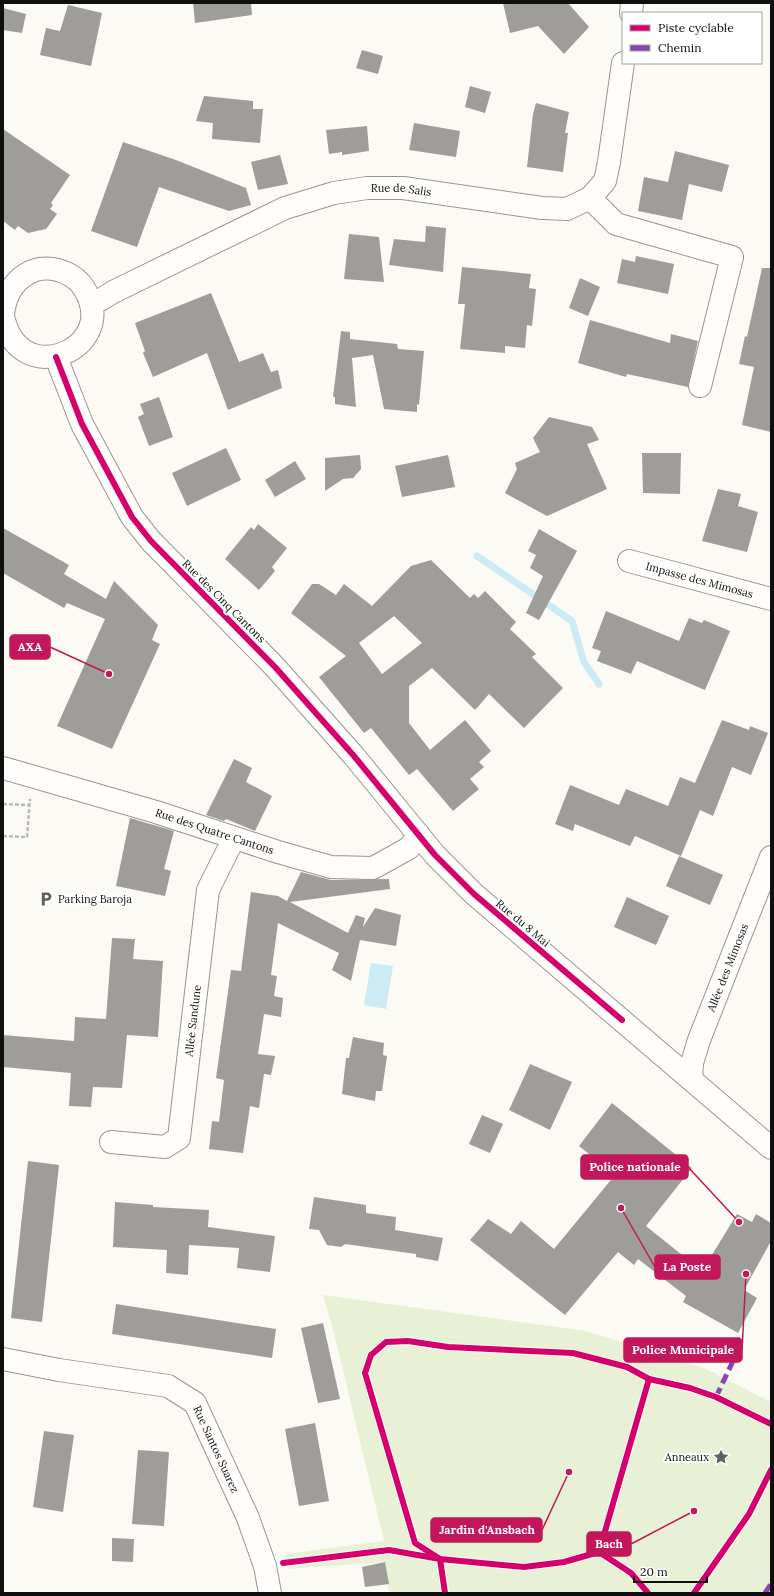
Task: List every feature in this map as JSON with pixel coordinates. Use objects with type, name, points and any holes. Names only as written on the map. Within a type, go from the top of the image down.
[{"type":"street","name":"Rue de Salis","points":[[91,303],[285,208],[334,193],[367,188],[403,188],[542,208],[566,209],[590,198],[604,182],[608,168],[623,64]]},
{"type":"street","points":[[590,198],[616,224],[732,257],[700,386]]},
{"type":"street","points":[[47,268],[62,271],[75,278],[85,289],[91,303],[92,317],[88,331],[80,343],[69,352],[56,357],[43,357],[31,354],[8,343],[3,315],[6,286],[33,271],[47,268]]},
{"type":"street","name":"Rue des Cinq Cantons","points":[[56,357],[82,424],[132,516],[151,541],[275,667],[354,756],[419,834]]},
{"type":"street","name":"Impasse des Mimosas","points":[[629,561],[771,599]]},
{"type":"street","name":"Rue des Quatre Cantons","points":[[3,768],[156,812],[278,852],[331,866],[373,868],[409,848],[419,834]]},
{"type":"street","name":"Rue du 8 Mai","points":[[419,834],[435,855],[474,894],[771,1148]]},
{"type":"street","name":"Allée Sandune","points":[[111,1142],[165,1147],[179,1138],[208,890],[234,838]]},
{"type":"street","name":"Allée des Mimosas","points":[[691,1079],[692,1063],[699,1040],[771,857]]},
{"type":"street","name":"Rue Santos Suarez","points":[[3,1359],[59,1370],[168,1386],[195,1403],[248,1518],[265,1566],[270,1593]]},
{"type":"path","points":[[3,836],[27,837],[30,797]]},
{"type":"path","points":[[3,804],[29,805]]},
{"type":"green space","points":[[323,1295],[586,1331],[704,1368],[771,1402],[771,1593],[389,1593],[385,1562],[288,1569],[285,1554],[384,1541],[334,1333]]},
{"type":"water","points":[[371,963],[393,966],[386,1009],[364,1005]]},
{"type":"building","points":[[193,3],[251,3],[252,15],[195,23]]},
{"type":"building","points":[[503,3],[568,3],[589,27],[564,54],[538,26],[510,33]]},
{"type":"building","points":[[68,5],[102,13],[91,66],[40,55],[46,28],[60,31]]},
{"type":"building","points":[[3,8],[26,14],[22,33],[3,30]]},
{"type":"building","points":[[362,50],[383,56],[378,74],[356,68]]},
{"type":"building","points":[[470,86],[491,92],[485,113],[465,107]]},
{"type":"building","points":[[204,96],[253,101],[253,109],[263,109],[260,143],[212,139],[213,123],[196,121]]},
{"type":"building","points":[[536,103],[569,112],[565,133],[568,133],[563,172],[527,167],[533,114]]},
{"type":"building","points":[[414,123],[460,131],[456,157],[409,150]]},
{"type":"building","points":[[367,126],[369,151],[342,155],[342,152],[329,154],[326,130]]},
{"type":"building","points":[[3,129],[70,175],[51,203],[53,205],[50,209],[57,214],[46,229],[28,233],[18,226],[15,230],[3,221]]},
{"type":"building","points":[[123,142],[176,160],[246,188],[251,205],[229,211],[159,187],[137,247],[91,231]]},
{"type":"building","points":[[675,151],[729,165],[722,192],[689,184],[682,220],[638,211],[644,177],[668,182]]},
{"type":"building","points":[[280,155],[288,184],[258,190],[251,162]]},
{"type":"building","points":[[426,226],[446,228],[443,272],[389,265],[394,239],[425,242]]},
{"type":"building","points":[[349,234],[379,237],[384,282],[344,279]]},
{"type":"building","points":[[636,256],[674,264],[668,294],[617,283],[622,259],[635,262]]},
{"type":"building","points":[[462,267],[531,274],[529,288],[536,289],[532,326],[527,325],[525,348],[505,346],[505,353],[460,349],[465,304],[458,304]]},
{"type":"building","points":[[762,268],[771,268],[771,432],[742,425],[754,367],[739,364],[745,336],[747,337]]},
{"type":"building","points":[[580,278],[600,287],[588,316],[569,308]]},
{"type":"building","points":[[211,293],[239,362],[263,353],[271,372],[278,370],[282,388],[228,410],[207,353],[153,377],[143,353],[145,351],[135,323]]},
{"type":"building","points":[[590,320],[670,343],[671,334],[698,341],[688,387],[627,374],[626,377],[578,363]]},
{"type":"building","points":[[341,331],[350,332],[350,339],[397,344],[398,349],[424,351],[417,412],[384,409],[373,355],[352,358],[356,407],[335,404],[335,397],[333,397]]},
{"type":"building","points":[[159,397],[173,437],[149,446],[138,417],[144,414],[140,404]]},
{"type":"building","points":[[549,417],[592,427],[599,440],[587,444],[607,489],[547,516],[505,493],[517,469],[515,463],[540,452],[533,438]]},
{"type":"building","points":[[226,448],[241,480],[187,506],[172,473]]},
{"type":"building","points":[[642,453],[681,453],[680,494],[643,493]]},
{"type":"building","points":[[360,455],[361,469],[353,478],[343,479],[325,491],[325,458]]},
{"type":"building","points":[[448,455],[455,487],[402,497],[395,466]]},
{"type":"building","points":[[295,461],[306,479],[275,497],[265,480]]},
{"type":"building","points":[[718,489],[741,494],[738,506],[758,512],[747,552],[702,541]]},
{"type":"building","points":[[258,524],[287,548],[272,567],[275,571],[259,590],[225,559],[251,527],[254,530]]},
{"type":"building","points":[[3,528],[69,565],[64,574],[106,599],[114,581],[158,625],[152,640],[160,644],[112,749],[57,726],[105,619],[67,603],[64,608],[3,573]]},
{"type":"building","points":[[539,529],[577,551],[539,620],[526,613],[543,576],[530,568],[536,555],[528,551]]},
{"type":"building","points":[[431,560],[470,598],[474,594],[478,598],[485,591],[516,622],[510,629],[536,654],[532,657],[563,688],[524,728],[489,694],[475,710],[432,668],[409,686],[409,723],[430,750],[465,720],[491,751],[479,762],[484,767],[470,779],[479,789],[453,811],[417,769],[409,775],[371,728],[364,733],[319,677],[346,656],[291,613],[312,584],[319,584],[336,595],[344,584],[372,606],[411,566]],"holes":[[[394,616],[422,643],[382,674],[359,643]]]},
{"type":"building","points":[[606,611],[679,641],[689,618],[702,623],[704,620],[730,631],[705,690],[637,661],[631,674],[597,661],[601,651],[592,648]]},
{"type":"building","points":[[722,720],[749,730],[750,726],[768,733],[751,775],[732,767],[713,816],[700,810],[681,856],[635,836],[630,846],[575,824],[573,831],[555,824],[570,785],[619,805],[626,789],[668,806],[680,777],[695,783]]},
{"type":"building","points":[[234,759],[252,768],[246,782],[272,796],[255,831],[226,819],[224,821],[206,815]]},
{"type":"building","points":[[130,818],[174,831],[164,869],[171,871],[165,896],[116,886]]},
{"type":"building","points":[[679,856],[723,875],[710,905],[666,886]]},
{"type":"building","points":[[301,872],[331,880],[389,879],[390,889],[290,902],[348,933],[356,915],[365,918],[363,927],[375,908],[401,915],[396,946],[360,940],[351,981],[332,970],[339,953],[278,923],[271,975],[277,976],[274,996],[283,998],[281,1017],[264,1014],[258,1054],[275,1056],[271,1075],[264,1074],[259,1108],[250,1106],[243,1153],[209,1149],[212,1121],[219,1122],[224,1080],[216,1078],[231,970],[241,971],[251,892],[278,896],[287,901]]},
{"type":"building","points":[[627,897],[669,916],[656,945],[614,927]]},
{"type":"building","points":[[112,938],[135,939],[133,959],[163,961],[158,1037],[127,1035],[122,1088],[93,1087],[91,1107],[69,1106],[71,1073],[3,1067],[3,1035],[74,1041],[75,1017],[106,1019]]},
{"type":"building","points":[[353,1037],[384,1043],[383,1055],[387,1056],[382,1091],[376,1091],[375,1101],[342,1094],[346,1058],[349,1058]]},
{"type":"building","points":[[530,1064],[572,1082],[550,1130],[509,1110]]},
{"type":"building","points":[[612,1103],[692,1168],[646,1226],[702,1271],[737,1214],[752,1222],[756,1214],[771,1223],[771,1241],[744,1290],[757,1298],[738,1333],[683,1302],[686,1296],[638,1259],[634,1265],[618,1252],[565,1315],[470,1240],[488,1219],[511,1234],[521,1221],[554,1249],[615,1175],[579,1146]]},
{"type":"building","points":[[482,1115],[503,1124],[490,1153],[469,1144]]},
{"type":"building","points":[[28,1161],[59,1165],[42,1322],[11,1318]]},
{"type":"building","points":[[314,1197],[366,1205],[366,1213],[396,1217],[395,1230],[443,1238],[438,1261],[416,1257],[416,1254],[345,1244],[341,1247],[327,1245],[319,1230],[309,1229]]},
{"type":"building","points":[[115,1202],[153,1205],[153,1207],[209,1210],[208,1227],[275,1236],[270,1272],[237,1268],[239,1248],[189,1245],[188,1275],[166,1273],[167,1250],[113,1247]]},
{"type":"building","points":[[116,1304],[276,1329],[272,1358],[112,1334]]},
{"type":"building","points":[[323,1323],[340,1399],[318,1403],[301,1328]]},
{"type":"building","points":[[315,1423],[329,1501],[299,1506],[285,1429]]},
{"type":"building","points":[[44,1431],[74,1435],[63,1512],[33,1507]]},
{"type":"building","points":[[138,1450],[169,1452],[164,1526],[132,1524]]},
{"type":"building","points":[[112,1538],[134,1539],[133,1562],[112,1561]]},
{"type":"building","points":[[385,1562],[389,1584],[365,1587],[362,1567]]},
{"type":"waterway","points":[[477,556],[572,621],[584,662],[599,684]]},
{"type":"marked path","points":[[716,1397],[733,1361]]},
{"type":"marked path","points":[[765,1593],[771,1584]]},
{"type":"cycle path","points":[[56,357],[82,424],[132,517],[151,541],[275,667],[354,756],[435,855],[474,894],[622,1020]]},
{"type":"cycle path","points":[[445,1593],[440,1559],[415,1543],[365,1373],[371,1355],[386,1342],[408,1341],[448,1347],[573,1353],[627,1367],[649,1379],[690,1388],[716,1397],[771,1424]]},
{"type":"cycle path","points":[[599,1552],[649,1379]]},
{"type":"cycle path","points":[[694,1593],[749,1514],[771,1470]]},
{"type":"cycle path","points":[[283,1563],[389,1550],[440,1559],[524,1567],[564,1562],[599,1552],[631,1573],[648,1593]]},
{"type":"place","name":"AXA","points":[[109,674]]},
{"type":"place","name":"Parking Baroja","points":[[46,899]]},
{"type":"place","name":"La Poste","points":[[621,1208]]},
{"type":"place","name":"Police nationale","points":[[739,1222]]},
{"type":"place","name":"Police Municipale","points":[[746,1274]]},
{"type":"place","name":"Anneaux","points":[[721,1457]]},
{"type":"place","name":"Jardin d'Ansbach","points":[[569,1472]]},
{"type":"place","name":"Bach","points":[[694,1511]]}]
